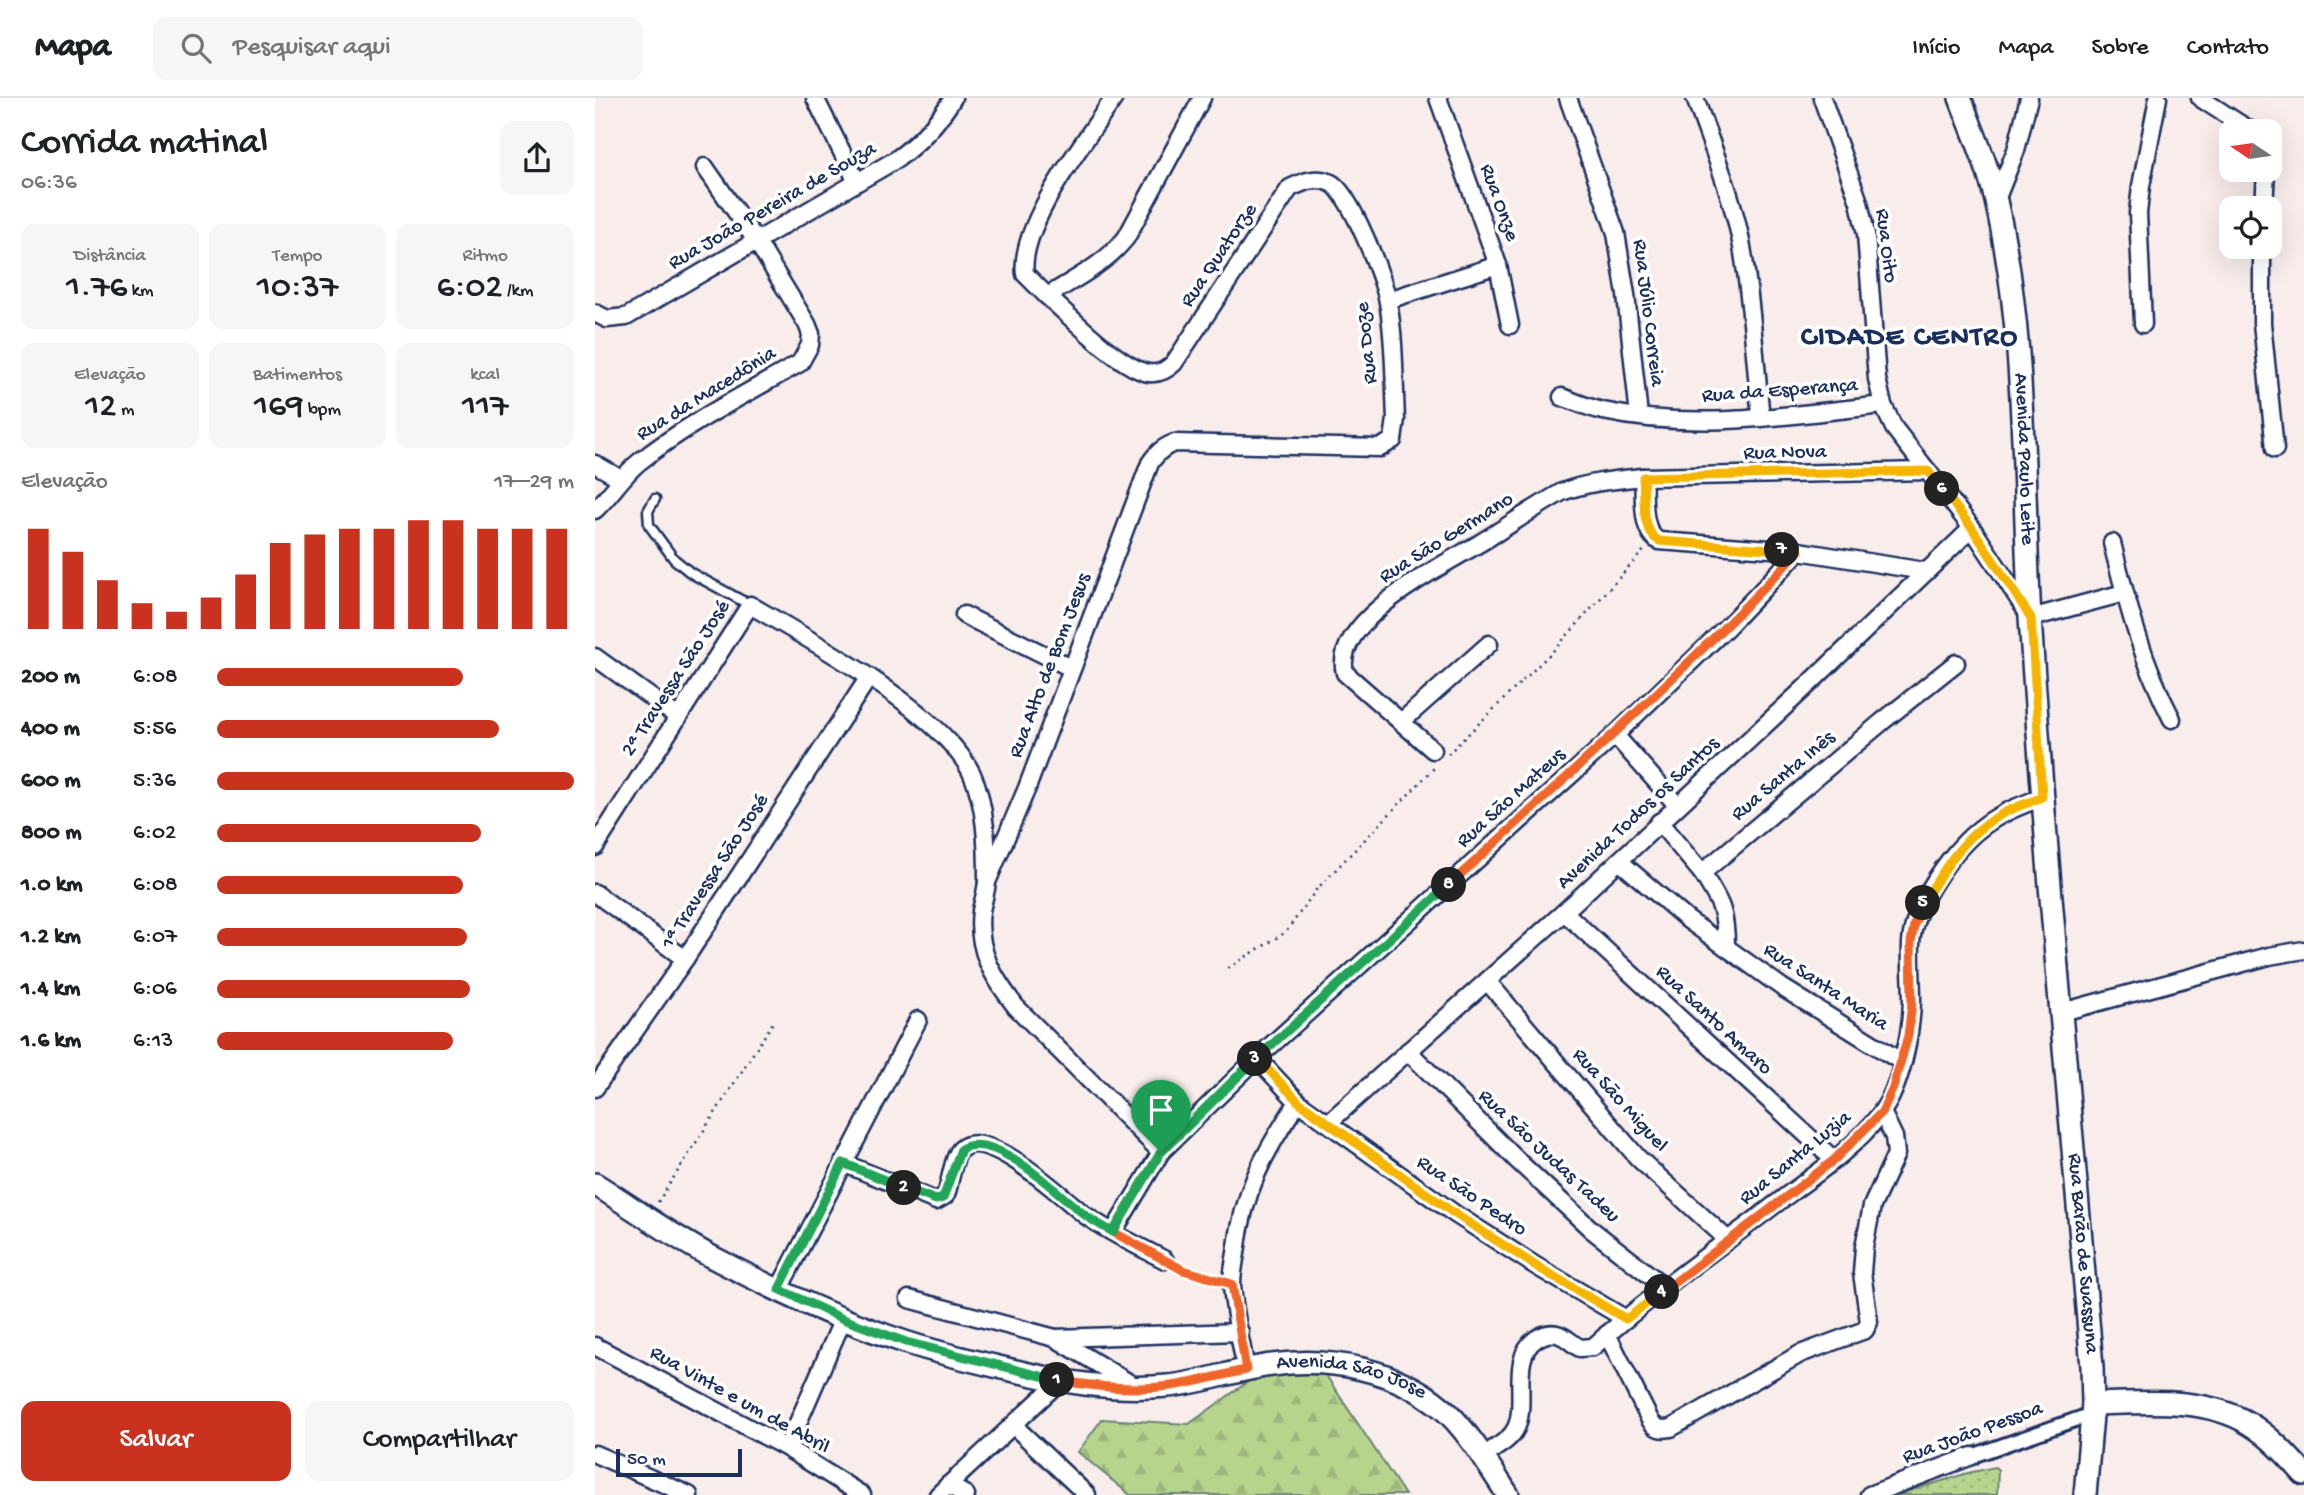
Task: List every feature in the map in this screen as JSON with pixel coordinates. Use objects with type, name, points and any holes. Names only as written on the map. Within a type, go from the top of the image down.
[{"type":"street","points":[[815,98],[857,181]]},
{"type":"street","name":"Rua João Pereira de Souza","points":[[595,313],[607,319],[626,317],[897,159],[919,143],[938,122],[953,98]]},
{"type":"street","points":[[1114,98],[1050,194],[1030,236],[1024,256],[1025,274],[1047,296],[1101,263],[1126,238],[1202,98]]},
{"type":"street","name":"Rua Onze","points":[[1438,98],[1498,265],[1510,325]]},
{"type":"street","name":"Rua Júlio Correia","points":[[1568,98],[1616,233],[1626,295],[1639,416]]},
{"type":"street","points":[[1695,98],[1733,210],[1742,246],[1761,418]]},
{"type":"street","name":"Rua Oito","points":[[1822,98],[1859,202],[1866,234],[1877,379],[1883,405],[1894,428],[1972,528],[2031,618]]},
{"type":"street","name":"Avenida Paulo Leite","points":[[1960,98],[1996,200],[2009,277],[2023,440],[2042,797]]},
{"type":"street","points":[[1996,200],[2016,150],[2029,98]]},
{"type":"street","points":[[2143,324],[2138,213],[2158,98]]},
{"type":"street","points":[[2200,98],[2232,119]]},
{"type":"street","name":"Rua da Macedônia","points":[[595,510],[636,464],[674,437],[800,363],[810,345],[811,334],[807,324],[757,242],[705,167]]},
{"type":"street","name":"Rua Quatorze","points":[[1047,296],[1131,366],[1151,373],[1160,372],[1174,363],[1290,188],[1318,179],[1332,183]]},
{"type":"street","name":"Rua Doze","points":[[1150,463],[1165,447],[1174,443],[1366,449],[1387,445],[1393,440],[1396,407],[1388,300],[1360,225],[1345,196],[1332,183]]},
{"type":"street","points":[[2262,259],[2262,323],[2275,449]]},
{"type":"street","points":[[1388,300],[1498,265]]},
{"type":"street","name":"Rua da Esperança","points":[[1562,397],[1599,410],[1695,420],[1761,418],[1883,405]]},
{"type":"street","name":"Rua Alto de Bom Jesus","points":[[987,882],[1008,836],[1150,463]]},
{"type":"street","points":[[595,464],[621,479]]},
{"type":"street","name":"Rua Nova","points":[[1643,477],[1928,471]]},
{"type":"street","points":[[1643,477],[1647,528],[1654,539],[1659,541],[1799,551],[1924,571]]},
{"type":"street","name":"Rua São Germano","points":[[1433,750],[1345,673],[1343,665],[1347,647],[1374,613],[1409,584],[1562,492],[1605,480],[1643,477]]},
{"type":"street","name":"Avenida Todos os Santos","points":[[1328,1123],[1564,912],[1972,528]]},
{"type":"street","points":[[2112,543],[2151,675],[2172,719]]},
{"type":"street","name":"Rua São Mateus","points":[[1113,1232],[1161,1152],[1257,1058],[1615,735],[1727,627],[1799,551]]},
{"type":"street","points":[[2031,618],[2125,593]]},
{"type":"street","points":[[750,605],[869,677],[947,739],[972,774],[979,794],[987,882],[981,910],[980,935],[985,957],[998,984],[1016,1007],[1161,1152]]},
{"type":"street","name":"2ª Travessa São José","points":[[595,847],[750,605]]},
{"type":"street","points":[[964,615],[1071,668]]},
{"type":"street","points":[[1401,722],[1489,644]]},
{"type":"street","points":[[595,657],[678,717]]},
{"type":"street","name":"Rua Santa Inês","points":[[1702,873],[1956,663]]},
{"type":"street","name":"1ª Travessa São José","points":[[595,1088],[685,959],[869,677]]},
{"type":"street","points":[[1615,735],[1678,805]]},
{"type":"street","name":"Rua Barão de Suassuna","points":[[2042,797],[2091,1354],[2093,1409],[2085,1495]]},
{"type":"street","name":"Rua Santa Luzia","points":[[1483,1456],[1511,1436],[1516,1429],[1520,1414],[1523,1357],[1531,1343],[1540,1336],[1554,1333],[1585,1349],[1593,1346],[1834,1160],[1882,1112],[1902,1062],[1912,1003],[1911,942],[1921,907],[1945,867],[1984,825],[2042,797]]},
{"type":"street","points":[[1659,822],[1702,873],[1723,906],[1726,947]]},
{"type":"street","name":"Rua Santa Maria","points":[[1619,861],[1688,920],[1726,947],[1815,1010],[1902,1062]]},
{"type":"street","points":[[595,893],[685,959]]},
{"type":"street","name":"Rua Santo Amaro","points":[[1564,912],[1834,1160]]},
{"type":"street","points":[[2062,1012],[2269,956],[2304,950]]},
{"type":"street","name":"Rua São Miguel","points":[[1486,981],[1638,1158],[1728,1240]]},
{"type":"street","points":[[779,1289],[918,1020]]},
{"type":"street","name":"Rua São Judas Tadeu","points":[[1408,1051],[1519,1163],[1592,1230],[1666,1288]]},
{"type":"street","name":"Rua São Pedro","points":[[1257,1058],[1299,1102],[1455,1214],[1626,1319]]},
{"type":"street","points":[[1246,1370],[1232,1284],[1238,1230],[1254,1177],[1266,1152],[1299,1102]]},
{"type":"street","points":[[1607,1334],[1653,1426],[1663,1430],[1671,1428],[1800,1354],[1865,1329],[1869,1322],[1862,1273],[1864,1247],[1872,1206],[1896,1154],[1894,1137],[1882,1112]]},
{"type":"street","points":[[843,1163],[936,1200],[946,1195],[961,1149],[971,1145],[978,1146],[1012,1158],[1085,1215],[1165,1260]]},
{"type":"street","name":"Avenida São Jose","points":[[595,1184],[709,1256],[843,1319],[906,1342],[1060,1381],[1138,1389],[1172,1386],[1300,1362],[1358,1368],[1387,1377],[1417,1390],[1444,1408],[1483,1456],[1508,1495]]},
{"type":"street","points":[[909,1299],[1055,1338],[1138,1389]]},
{"type":"street","points":[[787,1448],[843,1319]]},
{"type":"street","points":[[1055,1338],[1240,1332]]},
{"type":"street","name":"Rua Vinte e um de Abril","points":[[595,1346],[787,1448],[862,1495]]},
{"type":"street","points":[[943,1490],[1060,1381]]},
{"type":"street","points":[[2093,1409],[2164,1402],[2222,1411],[2248,1423],[2272,1440],[2304,1474]]},
{"type":"street","name":"Rua João Pessoa","points":[[1869,1495],[2093,1409]]},
{"type":"street","points":[[1013,1425],[1087,1495]]},
{"type":"street","points":[[595,1454],[689,1495]]},
{"type":"street","points":[[943,1490],[966,1495]]},
{"type":"lane","points":[[655,499],[648,510],[649,524],[674,559],[683,567],[750,605]]},
{"type":"path","points":[[649,1217],[774,1021]]},
{"type":"path","points":[[1165,1260],[1183,1270],[1232,1284]]},
{"type":"green space","points":[[1274,1363],[1325,1374],[1405,1495],[1130,1495],[1078,1452],[1102,1419],[1189,1424]]},
{"type":"green space","points":[[1995,1467],[1998,1470],[1997,1495],[1896,1495],[1968,1473]]},
{"type":"district","name":"CIDADE CENTRO","points":[[1910,338]]},
{"type":"route","points":[[1161,1152],[1113,1232],[1183,1270],[1232,1284],[1246,1370],[1172,1386],[1138,1389],[1060,1381],[906,1342],[843,1319],[779,1289],[843,1163],[940,1200],[946,1195],[961,1149],[971,1145],[994,1150],[1030,1170],[1085,1215],[1113,1232],[1161,1152],[1257,1058],[1299,1102],[1455,1214],[1626,1319],[1834,1160],[1882,1112],[1902,1062],[1912,1003],[1911,942],[1921,907],[1945,867],[1984,825],[2042,797],[2031,618],[1972,528],[1928,471],[1643,477],[1647,528],[1654,539],[1665,543],[1799,551],[1727,627],[1615,735],[1257,1058],[1209,1105],[1161,1152]]}]
